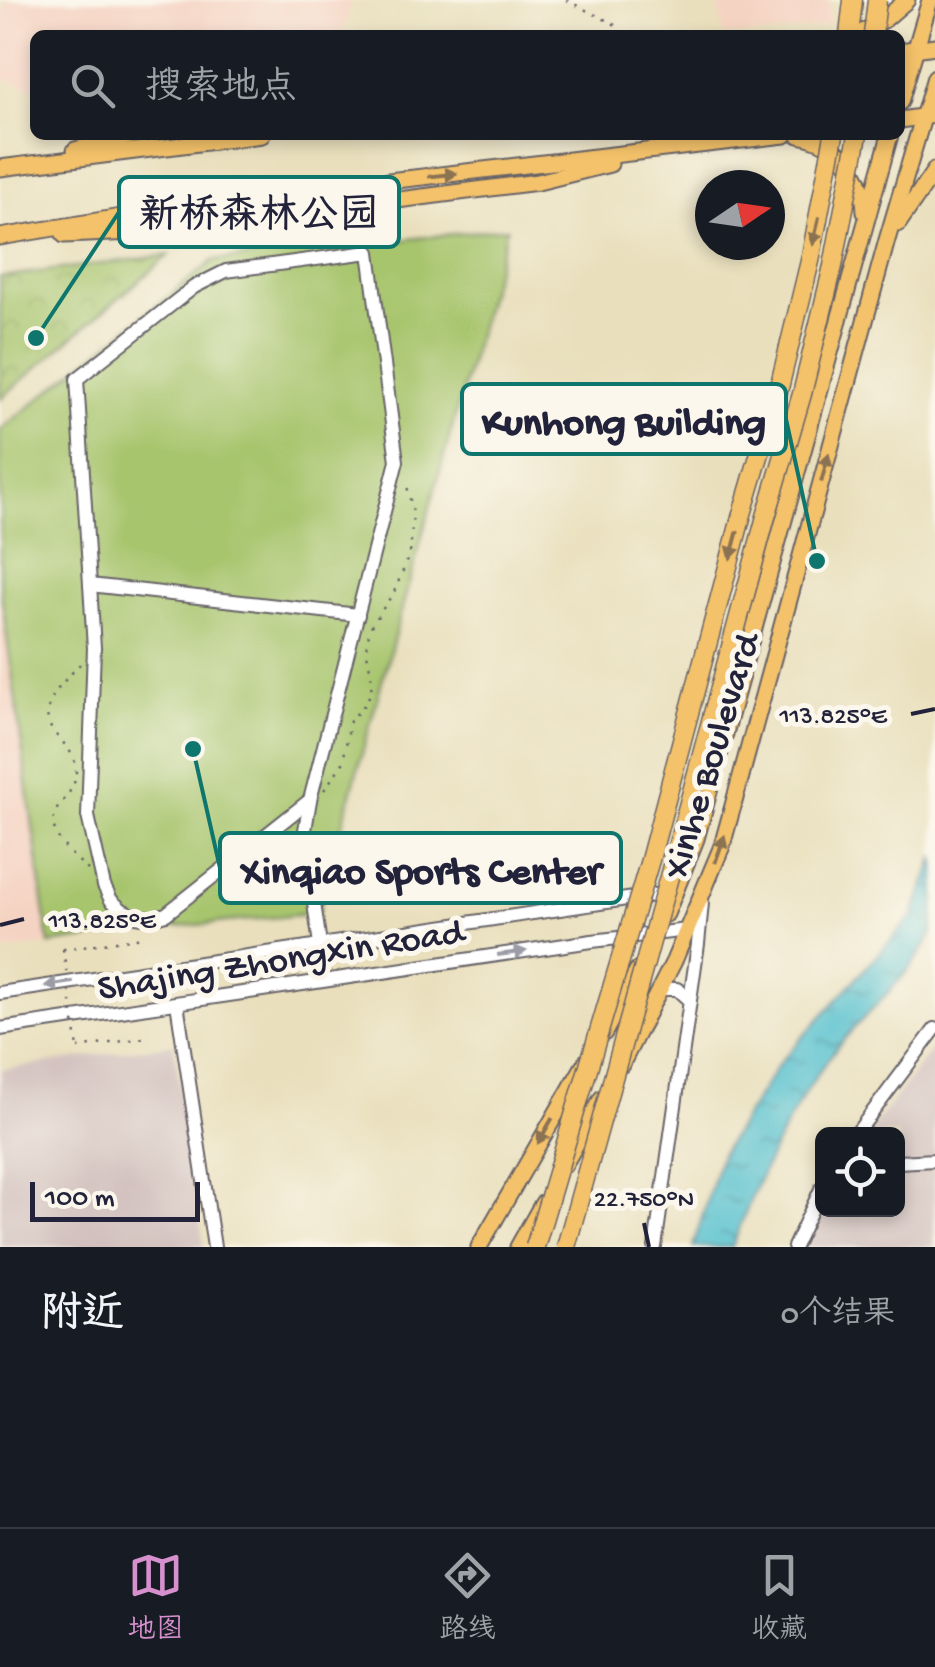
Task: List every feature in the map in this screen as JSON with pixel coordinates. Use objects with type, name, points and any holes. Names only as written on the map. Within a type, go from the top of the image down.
[{"type":"highway","points":[[850,30],[853,0]]},
{"type":"highway","points":[[873,30],[877,0]]},
{"type":"highway","points":[[535,1247],[650,860],[779,388],[810,261],[833,140]]},
{"type":"highway","points":[[566,1247],[802,394],[833,266],[857,140]]},
{"type":"main road","points":[[866,30],[907,0]]},
{"type":"main road","points":[[908,49],[930,0]]},
{"type":"main road","points":[[908,49],[935,46]]},
{"type":"main road","name":"Xinhe Boulevard","points":[[518,1247],[660,989],[722,846],[887,240],[929,116],[935,77]]},
{"type":"main road","points":[[8,167],[114,140]]},
{"type":"main road","points":[[8,167],[222,140]]},
{"type":"main road","points":[[0,237],[224,200],[745,140]]},
{"type":"main road","points":[[819,140],[831,146],[858,176],[865,203],[862,230]]},
{"type":"main road","name":"Xinhe Boulevard","points":[[479,1247],[610,1022],[656,933],[696,838],[889,140]]},
{"type":"main road","points":[[887,240],[935,170]]},
{"type":"street","points":[[310,800],[166,914],[151,918],[122,910],[104,886],[88,816],[94,648],[77,379],[194,287],[226,271],[370,252],[397,461],[304,836],[320,944]]},
{"type":"street","points":[[90,585],[358,615]]},
{"type":"street","points":[[277,827],[304,836]]},
{"type":"street","name":"Shajing Zhongxin Road","points":[[0,992],[675,892]]},
{"type":"street","points":[[655,1247],[703,894]]},
{"type":"street","name":"Shajing Zhongxin Road","points":[[0,1029],[688,930]]},
{"type":"street","points":[[660,989],[678,989],[690,1001]]},
{"type":"street","points":[[177,1002],[214,1247]]},
{"type":"street","points":[[861,1127],[935,1029]]},
{"type":"street","points":[[905,1162],[935,1160]]},
{"type":"street","points":[[794,1247],[815,1202]]},
{"type":"path","points":[[566,0],[616,26]]},
{"type":"path","points":[[310,800],[332,781],[343,764],[350,721],[371,692],[366,648],[370,628],[394,592],[410,554],[413,513],[408,486],[397,461]]},
{"type":"path","points":[[94,648],[52,695],[47,714],[50,728],[69,749],[76,770],[71,792],[55,814],[55,833],[104,886]]},
{"type":"path","points":[[142,937],[64,949],[78,1048],[143,1038]]},
{"type":"shaded area","points":[[7,0],[351,0],[344,30],[30,30],[30,87],[0,77],[0,18]]},
{"type":"shaded area","points":[[717,0],[829,0],[829,25],[798,30],[723,30]]},
{"type":"shaded area","points":[[0,586],[49,944],[0,952]]},
{"type":"shaded area","points":[[173,1044],[204,1247],[0,1247],[0,1070]]},
{"type":"shaded area","points":[[935,1045],[935,1247],[801,1247],[816,1217],[905,1217],[905,1127],[872,1127]]},
{"type":"green space","points":[[507,228],[318,913],[49,944],[0,586],[0,430],[213,261]]},
{"type":"green space","points":[[169,255],[0,399],[0,277]]},
{"type":"water","points":[[935,857],[933,926],[923,950],[847,1035],[803,1096],[764,1170],[732,1247],[693,1247],[721,1154],[780,1062],[913,916]]},
{"type":"place","name":"新桥森林公园","points":[[36,338]]},
{"type":"place","name":"Kunhong Building","points":[[817,561]]},
{"type":"place","name":"Xinqiao Sports Center","points":[[193,749]]}]
